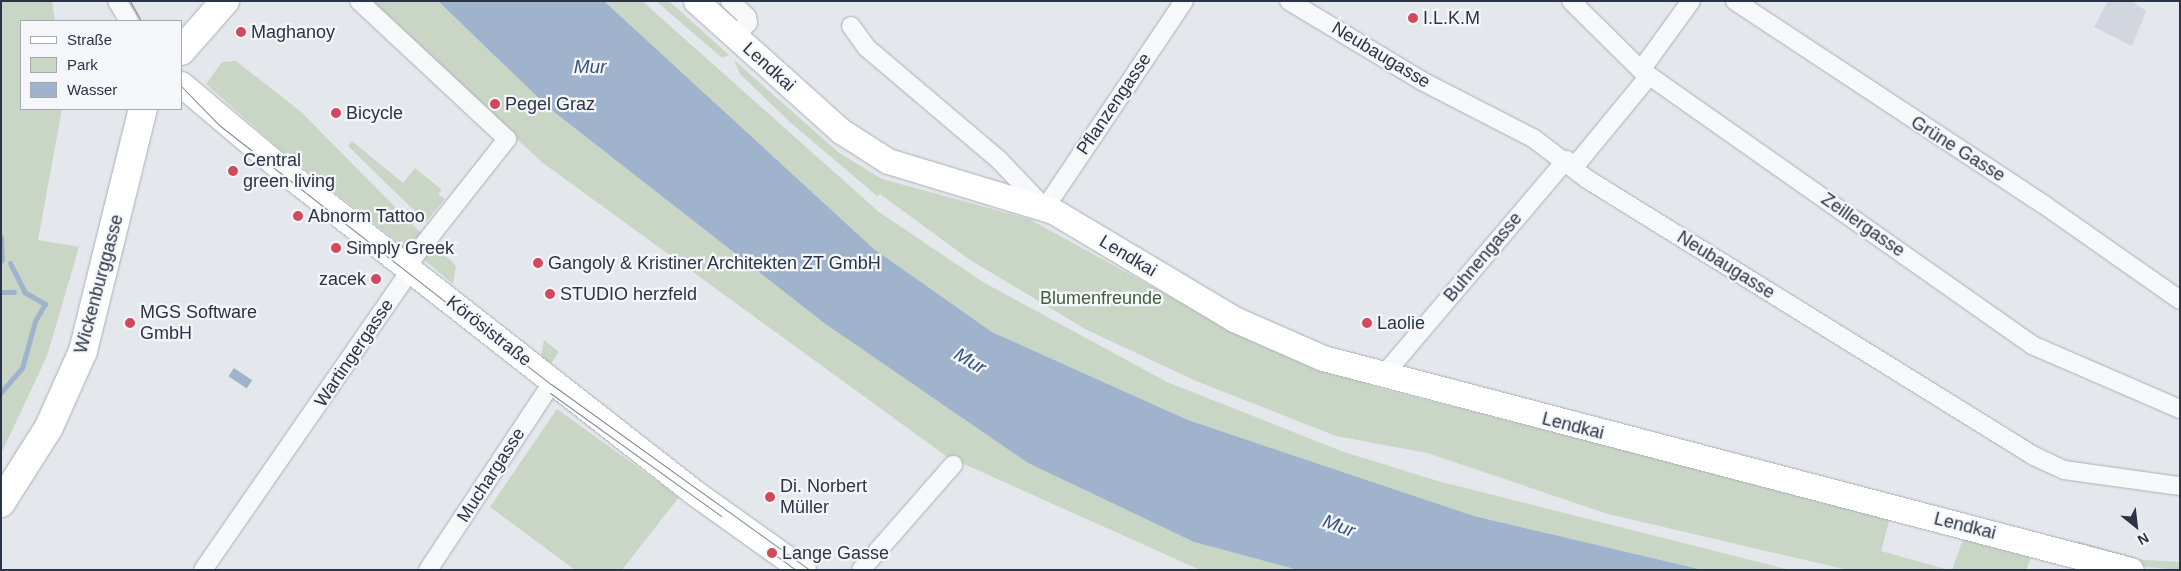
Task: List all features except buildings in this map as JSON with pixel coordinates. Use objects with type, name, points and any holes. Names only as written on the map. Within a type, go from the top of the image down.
[{"type":"main road","points":[[182,50],[225,1]]},
{"type":"main road","name":"Lendkai","points":[[696,1],[841,131],[888,161],[1044,208],[1234,319],[1324,358],[1382,376],[2131,570]]},
{"type":"main road","name":"Körösistraße","points":[[182,85],[221,122],[695,493],[803,570]]},
{"type":"main road","name":"Wickenburggasse","points":[[1,503],[49,427],[83,351],[143,110]]},
{"type":"street","points":[[116,1],[128,20]]},
{"type":"street","name":"Wartingergasse","points":[[203,570],[410,270],[413,258],[507,138],[359,1]]},
{"type":"street","name":"Lendkai","points":[[730,1],[747,17],[748,23],[735,36]]},
{"type":"street","name":"Pflanzengasse","points":[[1044,208],[1184,1]]},
{"type":"street","name":"Neubaugasse","points":[[1289,1],[1570,163],[2034,456],[2064,470],[2180,486]]},
{"type":"street","name":"Zeillergasse","points":[[1571,1],[1645,73],[2032,345],[2180,409]]},
{"type":"street","name":"Buhnengasse","points":[[1382,376],[1570,163],[1645,73],[1691,1]]},
{"type":"street","name":"Grüne Gasse","points":[[1735,1],[2043,204],[2180,300]]},
{"type":"street","name":"Lendkai","points":[[851,26],[867,48],[999,160],[1044,208]]},
{"type":"street","name":"Muchargasse","points":[[428,570],[553,381]]},
{"type":"street","points":[[861,570],[953,465]]},
{"type":"shaded area","points":[[2108,1],[2132,1],[2146,11],[2132,46],[2094,27]]},
{"type":"green space","points":[[1,1],[52,1],[55,20],[20,20],[20,110],[62,110],[38,240],[79,247],[47,356],[1,454]]},
{"type":"green space","points":[[366,1],[438,1],[549,108],[824,323],[1028,463],[1194,542],[1298,570],[1198,569],[946,456],[543,163]]},
{"type":"green space","points":[[604,1],[642,1],[879,212],[983,282],[1167,382],[1344,452],[1438,481],[1790,570],[1703,570],[1474,516],[1188,420],[992,332],[874,249]]},
{"type":"green space","points":[[656,1],[669,1],[729,55],[722,58]]},
{"type":"green space","name":"Blumenfreunde","points":[[734,60],[838,152],[882,179],[1029,219],[1224,326],[1372,386],[1890,518],[1881,551],[1949,570],[1848,570],[1608,514],[1427,453],[1336,436],[1196,381],[1085,329],[970,260],[880,194],[877,196],[791,123],[740,74]]},
{"type":"green space","points":[[236,61],[300,111],[423,235],[406,249],[397,247],[399,243],[284,153],[206,84],[222,62]]},
{"type":"green space","points":[[352,141],[403,183],[415,168],[442,190],[438,194],[445,199],[426,222],[348,146]]},
{"type":"green space","points":[[432,241],[456,266],[453,284],[423,259]]},
{"type":"green space","points":[[544,340],[559,352],[550,365],[541,357]]},
{"type":"green space","points":[[557,409],[679,497],[622,570],[575,570],[490,507]]},
{"type":"green space","points":[[1963,539],[2031,558],[2026,570],[1952,570]]},
{"type":"green space","points":[[2077,541],[2143,560],[2180,562],[2180,570],[2136,566],[2076,548]]},
{"type":"water","name":"Mur","points":[[438,1],[604,1],[874,249],[992,332],[1188,420],[1474,516],[1703,570],[1298,570],[1194,542],[1028,463],[824,323],[549,108]]},
{"type":"water","points":[[234,368],[252,380],[247,389],[228,376]]},
{"type":"waterway","points":[[1,237],[2,260]]},
{"type":"waterway","points":[[10,263],[25,292]]},
{"type":"waterway","points":[[1,292],[14,292]]},
{"type":"waterway","points":[[1,392],[22,368],[35,321],[45,304],[24,292]]},
{"type":"tram line","points":[[130,1],[140,20]]},
{"type":"tram line","points":[[182,87],[219,125],[551,384],[810,570]]},
{"type":"tram line","points":[[550,393],[721,516]]},
{"type":"tram line","points":[[767,549],[796,570]]},
{"type":"place","name":"I.L.K.M","points":[[1413,18]]},
{"type":"place","name":"Maghanoy","points":[[241,32]]},
{"type":"place","name":"Pegel Graz","points":[[495,104]]},
{"type":"place","name":"Bicycle","points":[[336,113]]},
{"type":"place","name":"Central green living","points":[[233,171]]},
{"type":"place","name":"Abnorm Tattoo","points":[[298,216]]},
{"type":"place","name":"Simply Greek","points":[[336,248]]},
{"type":"place","name":"Gangoly & Kristiner Architekten ZT GmbH","points":[[538,263]]},
{"type":"place","name":"zacek","points":[[376,279]]},
{"type":"place","name":"STUDIO herzfeld","points":[[550,294]]},
{"type":"place","name":"MGS Software GmbH","points":[[130,323]]},
{"type":"place","name":"Laolie","points":[[1367,323]]},
{"type":"place","name":"Di. Norbert Müller","points":[[770,497]]},
{"type":"place","name":"Lange Gasse","points":[[772,553]]}]
